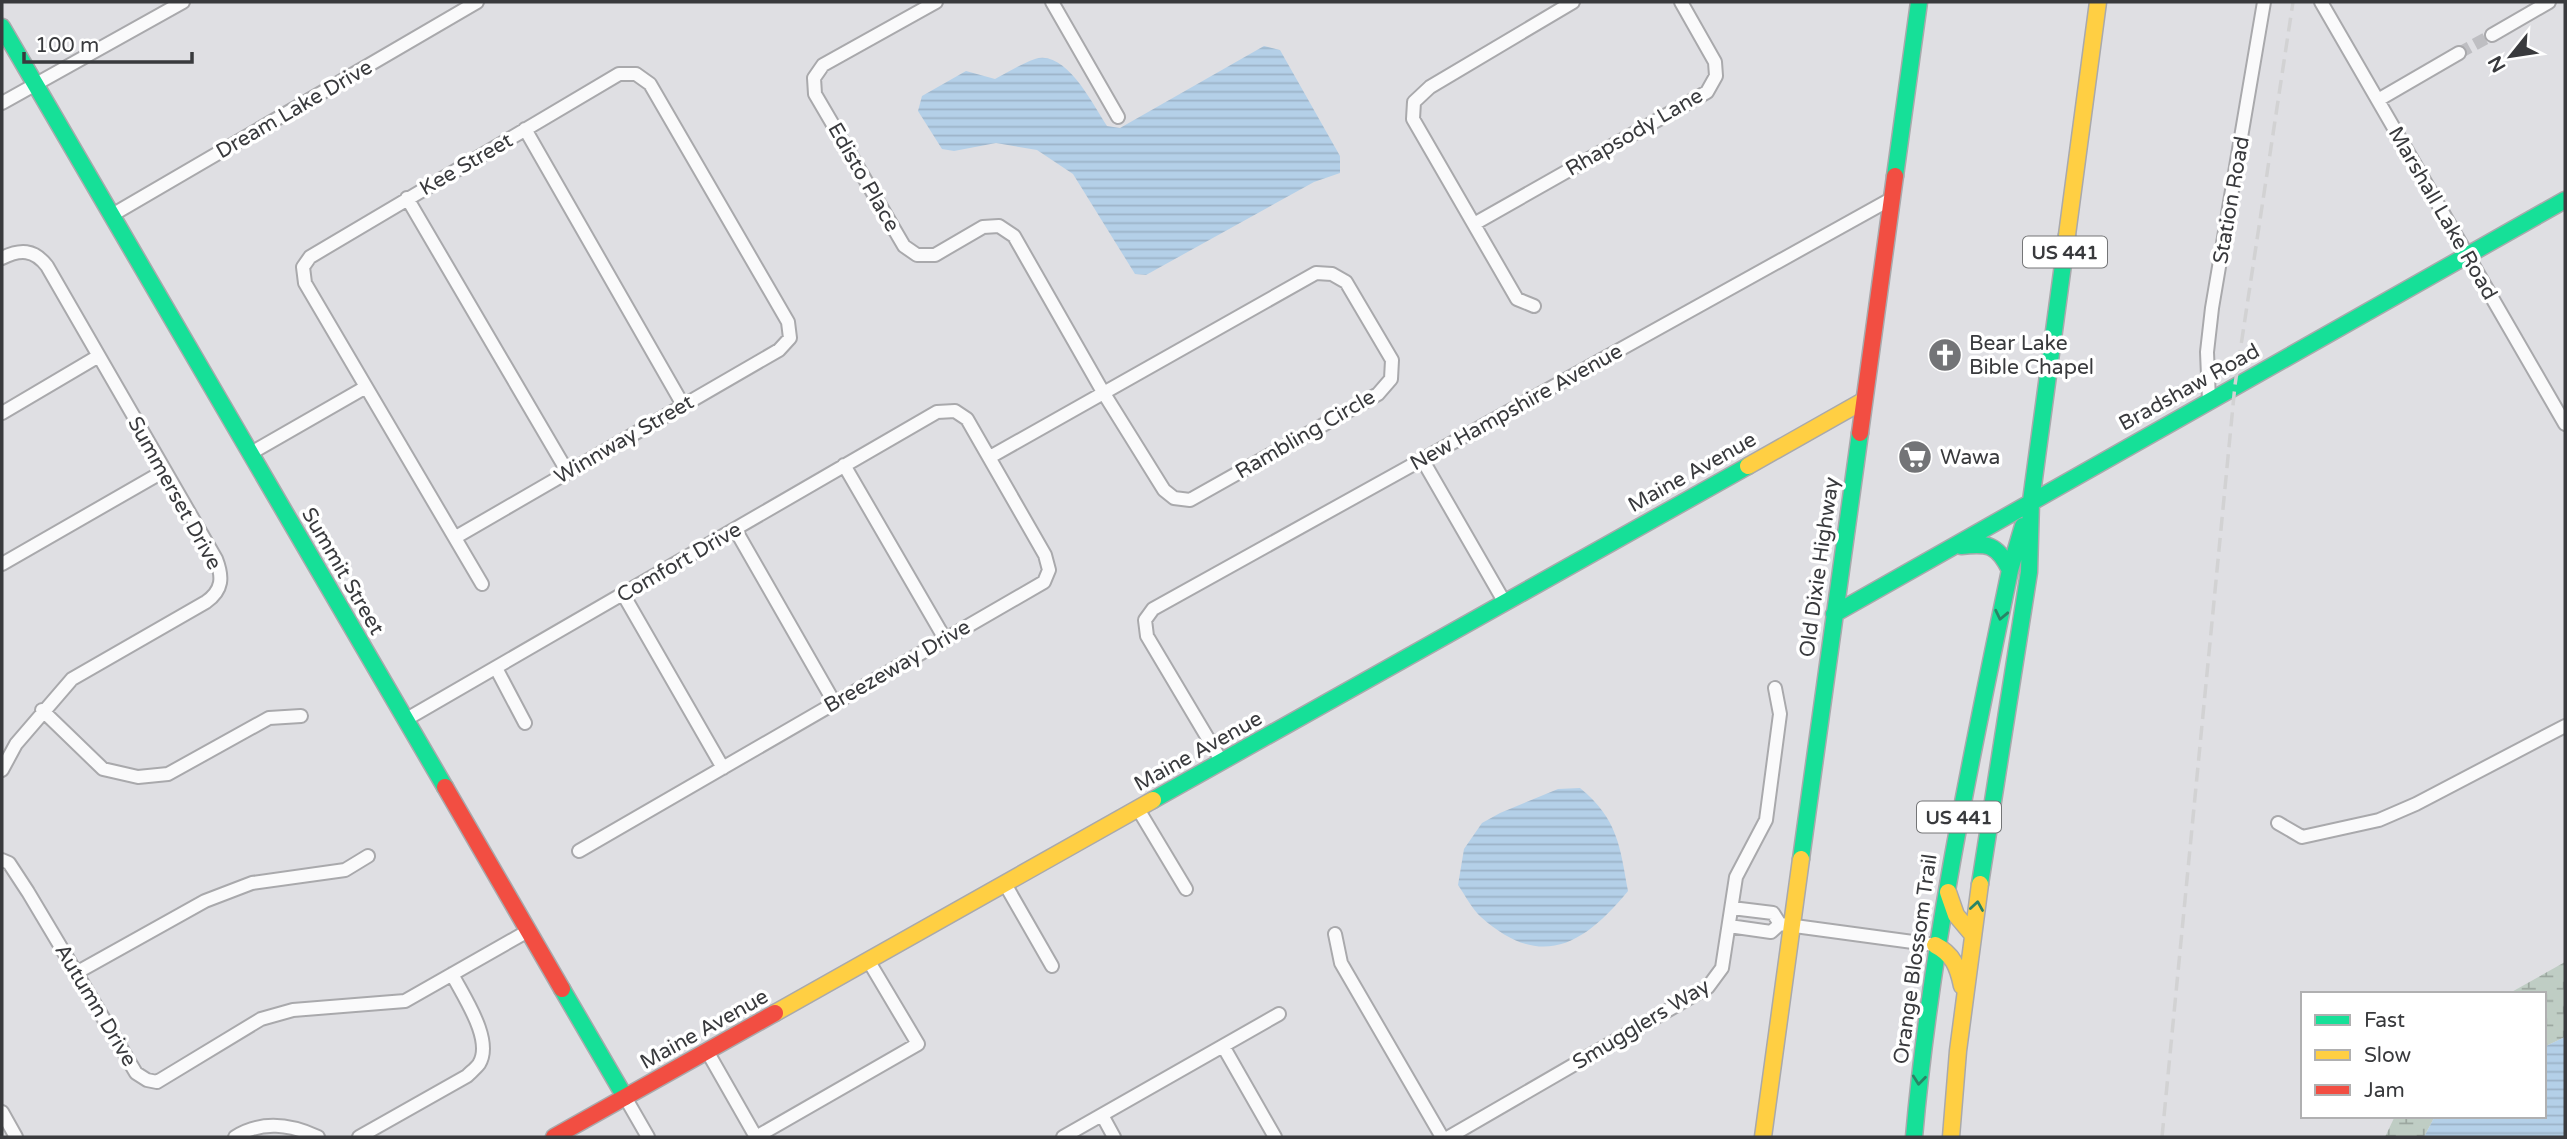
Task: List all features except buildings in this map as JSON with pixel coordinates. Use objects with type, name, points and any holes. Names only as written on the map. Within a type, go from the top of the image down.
[{"type":"street","points":[[2,103],[183,2]]},
{"type":"street","name":"Dream Lake Drive","points":[[112,215],[477,2]]},
{"type":"street","name":"Edisto Place","points":[[936,2],[822,65],[814,78],[815,94],[904,246],[917,256],[935,255],[983,226],[999,226],[1014,236],[1103,392]]},
{"type":"street","points":[[1052,2],[1118,117]]},
{"type":"street","points":[[1534,306],[1517,299],[1413,119],[1414,102],[1430,88],[1573,2]]},
{"type":"street","name":"Rhapsody Lane","points":[[1474,224],[1707,92],[1716,76],[1715,62],[1681,2]]},
{"type":"street","name":"Old Dixie Highway","points":[[1763,1137],[1786,925],[1834,614],[1919,2]]},
{"type":"street","name":"Orange Blossom Trail","points":[[1951,1137],[1972,934],[2029,572],[2031,502],[2098,2]]},
{"type":"street","name":"Station Road","points":[[2209,400],[2207,352],[2213,308],[2264,2]]},
{"type":"street","name":"Marshall Lake Road","points":[[2321,2],[2565,424]]},
{"type":"street","points":[[2492,35],[2549,2]]},
{"type":"street","name":"Summit Street","points":[[2,27],[648,1137]]},
{"type":"street","points":[[2378,100],[2459,53]]},
{"type":"street","name":"Kee Street","points":[[366,387],[305,283],[303,267],[310,257],[619,74],[636,74],[650,84],[788,322],[790,338]]},
{"type":"street","points":[[525,130],[683,405]]},
{"type":"street","points":[[408,198],[567,471]]},
{"type":"street","name":"New Hampshire Avenue","points":[[1222,762],[1147,636],[1145,620],[1153,609],[1891,199]]},
{"type":"street","name":"Bradshaw Road","points":[[1834,614],[2565,200]]},
{"type":"street","name":"Summerset Drive","points":[[2,258],[14,252],[26,251],[42,260],[216,559],[222,579],[218,591],[206,602],[72,678],[16,744],[2,770]]},
{"type":"street","name":"Rambling Circle","points":[[990,457],[1103,392],[1316,273],[1332,274],[1346,282],[1392,360],[1391,379],[1378,394],[1190,500],[1174,498],[1164,490],[1103,392]]},
{"type":"street","name":"Winnway Street","points":[[456,537],[779,350],[790,338]]},
{"type":"street","points":[[2,413],[97,357]]},
{"type":"street","points":[[251,453],[366,387],[482,584]]},
{"type":"street","name":"Maine Avenue","points":[[554,1137],[1863,401]]},
{"type":"street","name":"Breezeway Drive","points":[[579,851],[1044,582],[1049,570],[1045,555],[967,419],[955,411]]},
{"type":"street","name":"Comfort Drive","points":[[405,720],[937,412],[955,411]]},
{"type":"street","points":[[1422,459],[1505,603]]},
{"type":"street","points":[[844,465],[944,639]]},
{"type":"street","points":[[2,564],[163,471]]},
{"type":"street","name":"Orange Blossom Trail","points":[[1914,1137],[1935,945],[1946,884],[2010,570],[2031,502]]},
{"type":"street","points":[[735,529],[834,702]]},
{"type":"street","points":[[1954,547],[1989,544],[2005,557],[2010,570]]},
{"type":"street","points":[[623,594],[723,768]]},
{"type":"street","points":[[496,668],[524,723]]},
{"type":"street","name":"Smugglers Way","points":[[1449,1137],[1708,987],[1722,968],[1736,877],[1766,820],[1780,713],[1775,688]]},
{"type":"street","points":[[43,710],[103,769],[138,777],[168,774],[270,718],[301,716]]},
{"type":"street","points":[[2278,823],[2302,837],[2379,820],[2416,804],[2565,726]]},
{"type":"street","points":[[1138,809],[1186,889]]},
{"type":"street","points":[[76,973],[205,901],[252,883],[345,870],[368,856]]},
{"type":"street","name":"Autumn Drive","points":[[2,860],[9,863],[28,892],[136,1073],[147,1080],[157,1082],[261,1019],[293,1010],[405,1001],[527,932]]},
{"type":"street","points":[[1005,884],[1052,965]]},
{"type":"street","points":[[1946,884],[1952,910],[1972,934]]},
{"type":"street","points":[[1732,908],[1773,913],[1786,925]]},
{"type":"street","points":[[1755,930],[1758,911]]},
{"type":"street","points":[[1729,926],[1770,932],[1786,925],[1935,945],[1954,958],[1964,997]]},
{"type":"street","points":[[1335,934],[1341,963],[1442,1137]]},
{"type":"street","points":[[708,1051],[756,1137],[918,1044],[868,960]]},
{"type":"street","points":[[359,1137],[467,1076],[480,1062],[483,1042],[476,1021],[452,974]]},
{"type":"street","points":[[1063,1137],[1279,1014]]},
{"type":"street","points":[[1223,1046],[1275,1137]]},
{"type":"street","points":[[2,1112],[16,1137]]},
{"type":"street","points":[[1102,1115],[1114,1137]]},
{"type":"street","points":[[235,1137],[266,1125],[289,1126],[318,1137]]},
{"type":"green space","points":[[2565,962],[2565,1037],[2546,1046],[2546,992],[2512,992]]},
{"type":"green space","points":[[2394,1118],[2434,1118],[2424,1137],[2385,1137]]},
{"type":"water","points":[[1264,46],[1280,50],[1340,156],[1340,173],[1314,182],[1146,275],[1135,274],[1073,174],[1037,150],[996,143],[954,151],[942,149],[918,111],[922,96],[966,71],[995,79],[1030,61],[1046,58],[1068,70],[1107,126],[1120,128]]},
{"type":"water","points":[[1580,788],[1610,823],[1619,847],[1628,891],[1594,926],[1577,937],[1560,945],[1542,947],[1523,943],[1502,933],[1481,917],[1458,885],[1464,849],[1482,823],[1500,813],[1558,789]]},
{"type":"water","points":[[2565,1037],[2565,1137],[2424,1137],[2434,1118],[2546,1118],[2546,1046]]},
{"type":"tunnel","points":[[2459,53],[2492,35]]},
{"type":"railway","points":[[2162,1137],[2235,385],[2293,2]]},
{"type":"traffic: fast","points":[[1895,176],[1919,2]]},
{"type":"traffic: fast","points":[[2,27],[445,787]]},
{"type":"traffic: fast","points":[[1834,614],[2565,200]]},
{"type":"traffic: fast","points":[[1980,884],[2029,572],[2031,501],[2067,235]]},
{"type":"traffic: fast","points":[[1801,859],[1860,433]]},
{"type":"traffic: fast","points":[[1153,800],[1748,466]]},
{"type":"traffic: fast","points":[[1914,1137],[1921,1065],[1954,852],[2010,570],[2023,526]]},
{"type":"traffic: fast","points":[[1961,546],[1991,547],[2001,555],[2010,570]]},
{"type":"traffic: fast","points":[[562,989],[625,1097]]},
{"type":"traffic: slow","points":[[2067,235],[2098,2]]},
{"type":"traffic: slow","points":[[1748,466],[1863,401]]},
{"type":"traffic: slow","points":[[775,1013],[1153,800]]},
{"type":"traffic: slow","points":[[1763,1137],[1801,859]]},
{"type":"traffic: slow","points":[[1951,1137],[1958,1051],[1980,884]]},
{"type":"traffic: slow","points":[[1948,892],[1956,915],[1972,934]]},
{"type":"traffic: slow","points":[[1935,945],[1954,962],[1962,986]]},
{"type":"traffic: jam","points":[[1860,433],[1895,176]]},
{"type":"traffic: jam","points":[[445,787],[562,989]]},
{"type":"traffic: jam","points":[[554,1137],[775,1013]]},
{"type":"place","name":"Bear Lake Bible Chapel","points":[[1945,355]]},
{"type":"place","name":"Wawa","points":[[1915,457]]}]
